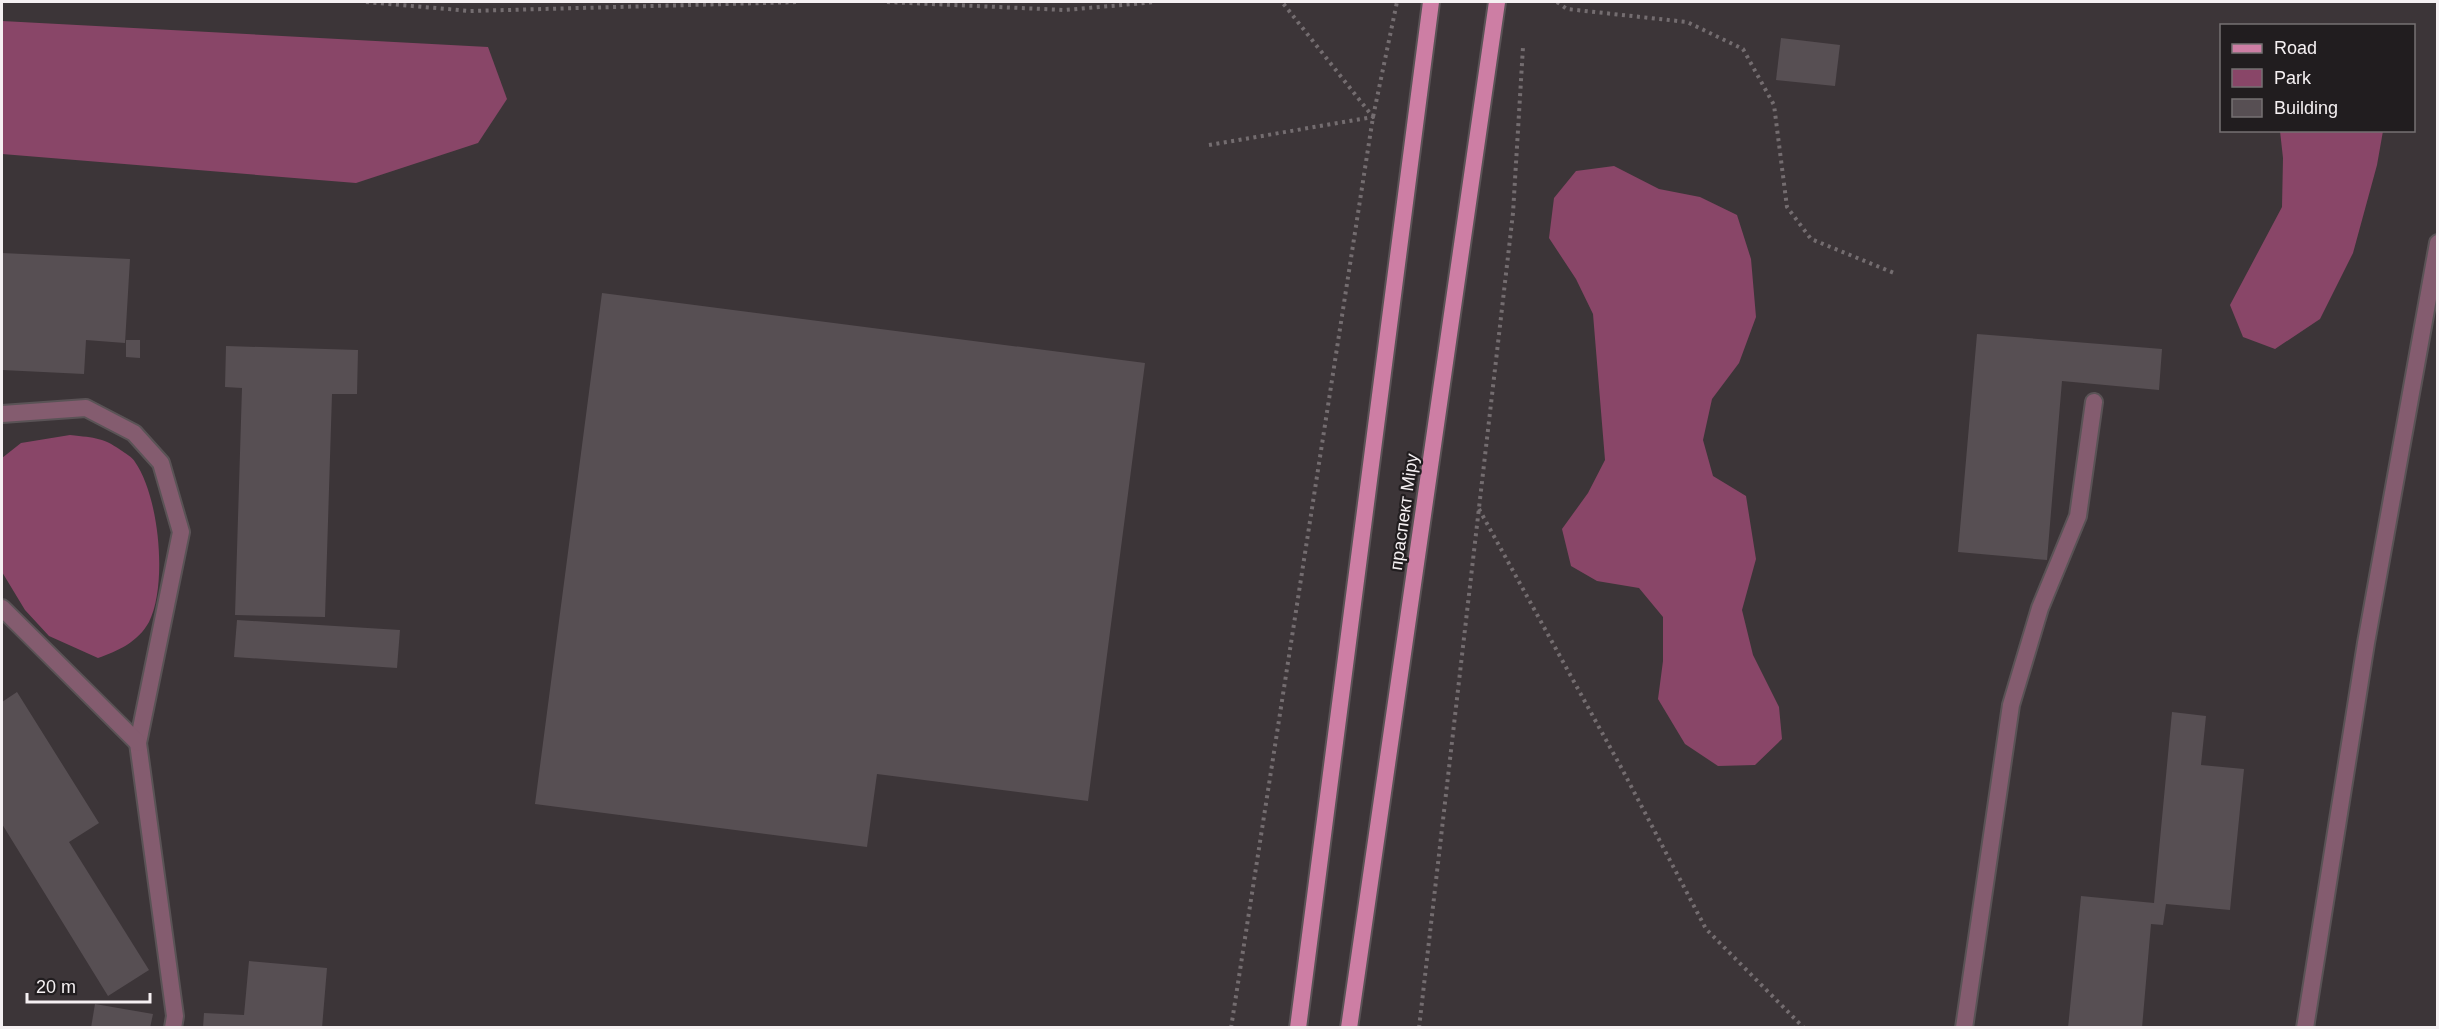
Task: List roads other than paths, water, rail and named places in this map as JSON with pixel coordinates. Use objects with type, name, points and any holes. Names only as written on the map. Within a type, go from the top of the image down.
[{"type":"main road","points":[[1298,1028],[1430,5]]},
{"type":"main road","name":"праспект Міру","points":[[1349,1028],[1496,9]]},
{"type":"lane","points":[[2304,1028],[2366,643],[2438,243]]},
{"type":"lane","points":[[1964,1028],[2011,705],[2040,608],[2078,516],[2094,402]]},
{"type":"lane","points":[[2,414],[86,408],[134,433],[161,463],[181,532],[138,743],[175,1016],[173,1028]]},
{"type":"lane","points":[[2,608],[138,743]]}]
